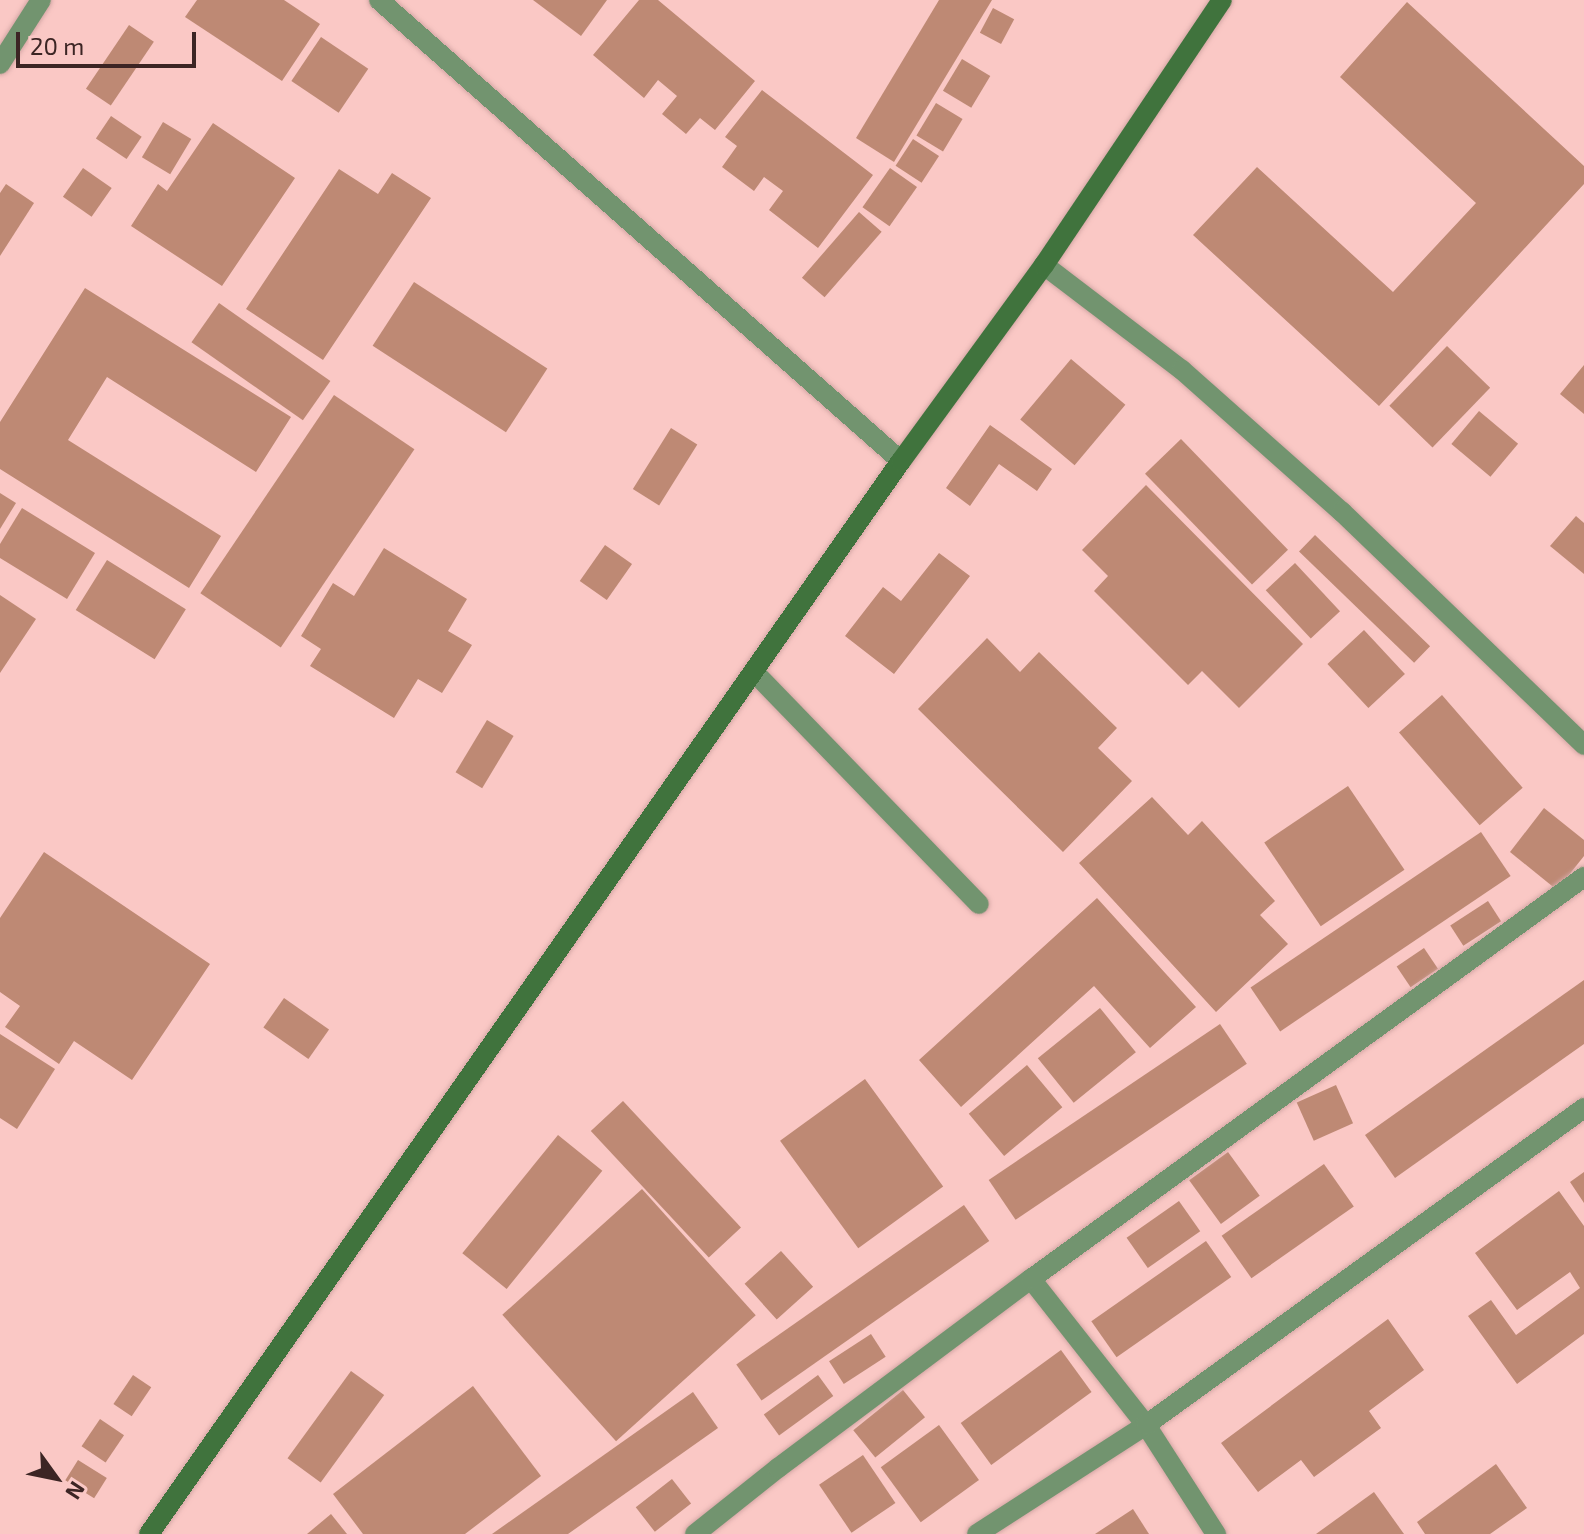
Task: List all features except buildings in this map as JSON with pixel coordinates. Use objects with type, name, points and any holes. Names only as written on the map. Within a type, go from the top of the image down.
[{"type":"street","points":[[0,64],[41,0]]},
{"type":"street","points":[[379,0],[901,461]]},
{"type":"street","points":[[149,1534],[901,461],[1044,265],[1222,0]]},
{"type":"street","points":[[1044,265],[1182,370],[1331,502],[1584,745]]},
{"type":"street","points":[[754,672],[979,904]]},
{"type":"street","points":[[695,1534],[1031,1279],[1584,877]]},
{"type":"street","points":[[977,1534],[1146,1425],[1584,1108]]},
{"type":"street","points":[[1031,1279],[1146,1425],[1216,1534]]}]
